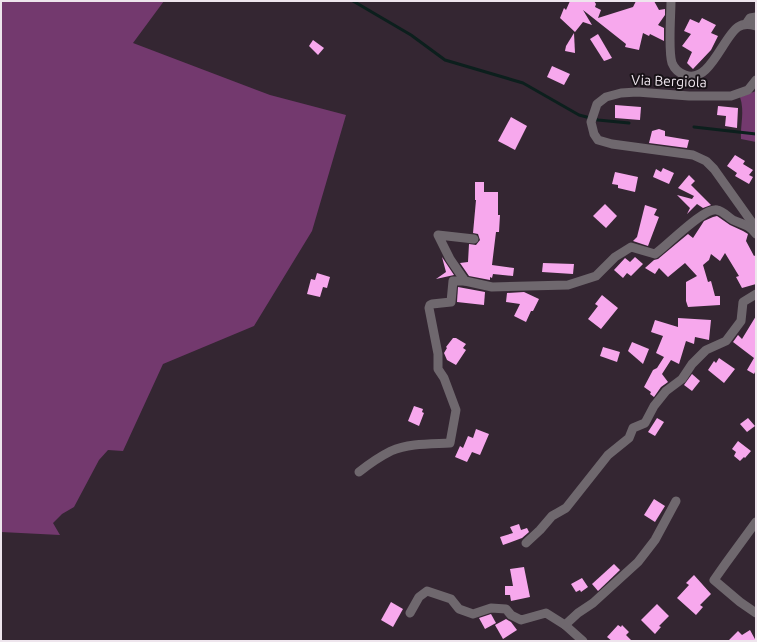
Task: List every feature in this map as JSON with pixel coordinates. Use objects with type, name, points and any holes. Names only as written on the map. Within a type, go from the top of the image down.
[{"type":"street","name":"Via Bergiola","points":[[671,1],[672,62],[678,72],[686,76],[697,75],[708,68],[730,35],[740,26],[746,24]]},
{"type":"street","points":[[756,17],[750,18],[746,24],[756,26]]},
{"type":"street","name":"Via Bergiola","points":[[756,80],[748,90],[731,96],[689,96],[637,92],[621,93],[606,97],[597,104],[591,122],[594,134],[598,140],[612,144],[693,155],[706,161],[714,169],[756,228]]},
{"type":"street","points":[[359,472],[392,450],[414,445],[450,444],[456,410],[444,378],[438,369],[438,354],[429,308],[432,304],[451,302],[452,282],[455,280],[492,287],[556,286],[581,282],[596,276],[615,257],[631,247],[657,254],[699,218],[716,210],[750,227],[756,234]]},
{"type":"street","points":[[465,281],[450,260],[438,235],[474,239]]},
{"type":"street","points":[[526,543],[552,516],[566,508],[608,455],[629,438],[633,428],[645,423],[654,406],[666,391],[682,379],[692,364],[706,350],[726,341],[741,321],[743,302],[756,294]]},
{"type":"street","points":[[565,625],[578,613],[593,603],[638,562],[655,540],[676,501]]},
{"type":"street","points":[[756,522],[714,580],[740,602],[756,613]]},
{"type":"street","points":[[410,613],[419,597],[427,591],[451,599],[459,609],[473,614],[490,608],[506,610],[511,615],[521,620],[546,613],[565,625],[583,641]]},
{"type":"shaded area","points":[[1,1],[164,1],[133,43],[270,95],[346,115],[312,231],[254,326],[163,364],[123,451],[108,450],[99,460],[74,507],[62,514],[53,523],[60,535],[1,532]]},
{"type":"shaded area","points":[[756,91],[756,142],[741,139],[742,108],[740,97]]},
{"type":"building","points":[[570,1],[594,1],[596,4],[595,7],[601,10],[598,18],[633,7],[636,1],[654,1],[659,10],[665,9],[665,15],[658,25],[664,28],[664,41],[650,34],[649,36],[643,33],[639,50],[625,47],[626,44],[583,10],[592,25],[583,22],[575,32],[560,18],[564,8],[566,10]]},
{"type":"building","points":[[702,18],[716,25],[711,33],[718,36],[711,50],[693,69],[687,63],[692,52],[682,46],[691,34],[684,31],[690,19],[699,23]]},
{"type":"building","points":[[574,33],[575,53],[565,51],[566,46]]},
{"type":"building","points":[[598,34],[612,58],[604,61],[590,39]]},
{"type":"building","points":[[313,40],[324,48],[318,55],[309,46]]},
{"type":"building","points":[[552,66],[570,74],[564,85],[547,77]]},
{"type":"building","points":[[615,105],[641,107],[640,120],[615,118]]},
{"type":"building","points":[[718,106],[738,108],[737,128],[725,126],[726,116],[717,115]]},
{"type":"building","points":[[511,117],[527,126],[515,150],[498,141]]},
{"type":"building","points":[[659,129],[665,131],[665,136],[689,140],[687,148],[649,143],[652,131]]},
{"type":"building","points":[[735,155],[745,161],[743,164],[753,170],[749,175],[753,177],[749,184],[735,176],[737,173],[727,166]]},
{"type":"building","points":[[663,168],[674,173],[669,184],[653,177],[656,169],[661,172]]},
{"type":"building","points":[[615,172],[638,177],[635,192],[618,188],[618,185],[612,184]]},
{"type":"building","points":[[689,175],[695,181],[691,185],[711,205],[703,208],[697,204],[687,214],[690,208],[677,195],[692,199],[694,196],[678,188]]},
{"type":"building","points":[[475,182],[484,182],[484,192],[498,192],[498,215],[500,215],[499,232],[496,232],[492,265],[514,268],[513,276],[493,274],[492,278],[490,277],[490,280],[469,276],[460,263],[468,262],[469,244],[476,245],[480,240],[478,234],[473,233],[476,200]]},
{"type":"building","points":[[605,204],[617,216],[606,228],[593,216]]},
{"type":"building","points":[[645,205],[657,209],[654,215],[659,217],[648,246],[633,241],[637,237]]},
{"type":"building","points":[[717,216],[730,225],[748,234],[746,241],[754,256],[756,255],[756,284],[742,288],[736,277],[739,276],[725,253],[720,261],[711,254],[709,260],[703,265],[708,282],[711,281],[715,296],[720,296],[720,305],[688,307],[686,301],[686,282],[697,276],[685,263],[668,277],[659,268],[655,274],[645,268],[688,234],[693,238],[704,221]]},
{"type":"building","points":[[442,257],[454,275],[436,279],[446,272]]},
{"type":"building","points":[[635,257],[643,264],[631,276],[627,273],[623,278],[614,270],[625,258],[630,262]]},
{"type":"building","points":[[543,263],[574,264],[573,274],[542,272]]},
{"type":"building","points":[[317,273],[330,277],[327,288],[323,287],[320,297],[307,294],[311,279],[315,280]]},
{"type":"building","points":[[458,287],[485,292],[484,305],[457,302]]},
{"type":"building","points":[[524,292],[539,299],[526,322],[514,316],[520,304],[506,302],[507,293]]},
{"type":"building","points":[[602,295],[618,308],[601,329],[588,319],[598,306],[595,304]]},
{"type":"building","points":[[756,316],[756,370],[754,374],[747,370],[754,358],[733,342],[738,335],[742,339]]},
{"type":"building","points":[[678,318],[711,320],[709,340],[695,337],[694,344],[686,341],[679,364],[671,360],[662,374],[668,382],[661,387],[654,397],[650,394],[651,392],[644,387],[653,370],[657,368],[664,357],[656,353],[663,336],[651,332],[655,320],[678,327]]},
{"type":"building","points":[[453,338],[456,338],[466,344],[463,348],[466,350],[456,365],[447,360],[444,353],[447,348],[446,347]]},
{"type":"building","points":[[632,342],[649,349],[643,364],[628,351]]},
{"type":"building","points":[[603,347],[620,352],[617,362],[600,356]]},
{"type":"building","points":[[719,358],[735,369],[724,383],[708,370],[714,361],[716,363]]},
{"type":"building","points":[[692,374],[700,381],[692,391],[684,385]]},
{"type":"building","points":[[414,406],[423,409],[422,412],[424,413],[419,426],[408,421]]},
{"type":"building","points":[[657,418],[664,422],[655,436],[648,432]]},
{"type":"building","points":[[748,418],[755,426],[747,432],[740,424]]},
{"type":"building","points":[[476,429],[489,434],[480,455],[472,452],[467,462],[455,457],[460,446],[463,448],[468,436],[473,438]]},
{"type":"building","points":[[738,441],[751,451],[740,461],[734,456],[736,452],[732,449]]},
{"type":"building","points":[[654,499],[665,506],[655,522],[644,515]]},
{"type":"building","points":[[519,524],[521,530],[527,528],[529,532],[522,538],[503,545],[500,537],[513,533],[510,527]]},
{"type":"building","points":[[614,564],[620,570],[598,591],[592,584]]},
{"type":"building","points":[[524,567],[530,597],[511,601],[510,595],[505,595],[505,586],[513,586],[510,569]]},
{"type":"building","points":[[694,575],[711,594],[700,605],[703,607],[696,615],[677,598],[689,585],[686,583]]},
{"type":"building","points":[[582,578],[588,587],[581,592],[580,590],[576,592],[571,584]]},
{"type":"building","points":[[391,602],[403,609],[393,627],[381,620]]},
{"type":"building","points":[[657,604],[669,616],[659,626],[661,627],[655,634],[641,620]]},
{"type":"building","points":[[491,614],[496,623],[485,629],[479,618]]},
{"type":"building","points":[[506,619],[511,622],[517,630],[503,639],[495,625]]},
{"type":"building","points":[[618,625],[621,627],[622,625],[629,632],[626,635],[632,641],[612,641],[607,637]]},
{"type":"building","points":[[750,630],[756,641],[728,641],[738,631],[742,635]]},
{"type":"waterway","points":[[353,1],[411,35],[445,60],[523,83],[579,115],[598,120],[629,123]]},
{"type":"waterway","points":[[694,127],[756,134]]}]
